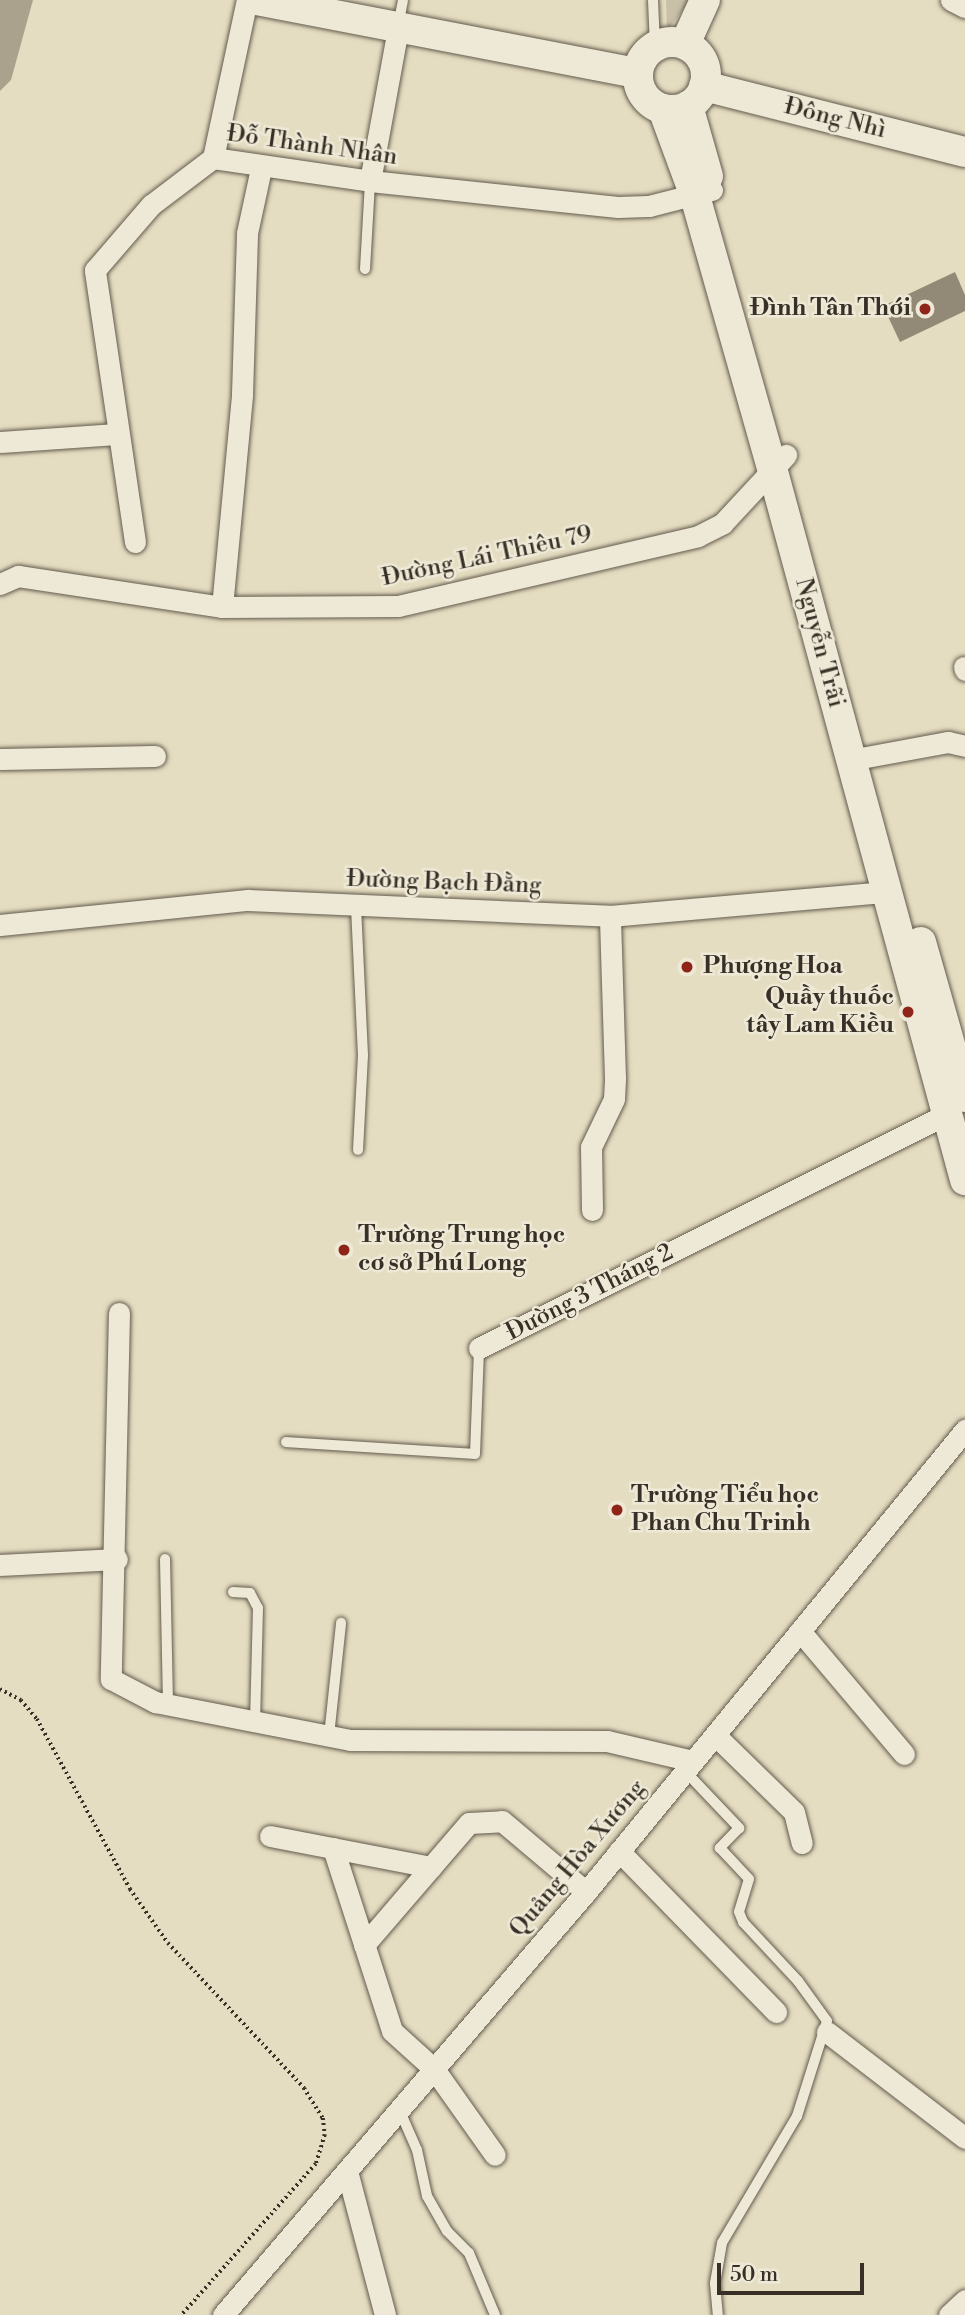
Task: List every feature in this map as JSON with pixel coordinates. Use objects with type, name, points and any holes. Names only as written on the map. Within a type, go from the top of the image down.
[{"type":"main road","points":[[257,0],[400,14],[637,73]]},
{"type":"main road","points":[[685,44],[705,0]]},
{"type":"main road","points":[[685,44],[700,57],[685,100],[644,96],[637,73],[640,62],[655,46],[685,44]]},
{"type":"main road","name":"Đông Nhì","points":[[685,100],[965,152]]},
{"type":"main road","name":"Nguyễn Trãi","points":[[685,100],[704,193],[859,757],[959,1107],[965,1180]]},
{"type":"main road","name":"Nguyễn Trãi","points":[[859,757],[886,891],[959,1107]]},
{"type":"street","points":[[213,158],[247,0]]},
{"type":"street","points":[[951,0],[965,7]]},
{"type":"street","points":[[370,181],[400,14]]},
{"type":"street","name":"Đỗ Thành Nhân","points":[[135,542],[95,270],[151,205],[213,158],[261,168],[618,207],[704,193]]},
{"type":"street","points":[[222,607],[242,394],[247,233],[261,168]]},
{"type":"street","points":[[0,442],[117,434]]},
{"type":"street","name":"Đường Lái Thiêu 79","points":[[2,580],[18,576],[222,607],[398,606],[667,544],[723,523],[779,462]]},
{"type":"street","points":[[859,757],[948,742],[965,746]]},
{"type":"street","points":[[0,746],[0,759],[155,756]]},
{"type":"street","name":"Đường Bạch Đằng","points":[[0,925],[248,900],[356,907],[610,916],[886,891]]},
{"type":"street","points":[[592,1210],[591,1147],[614,1099],[610,916]]},
{"type":"street","name":"Đường 3 Tháng 2","points":[[480,1348],[959,1107]]},
{"type":"street","points":[[119,1313],[117,1559],[111,1679],[168,1704],[350,1740],[607,1741],[689,1766]]},
{"type":"street","name":"Quảng Hòa Xương","points":[[223,2315],[586,1892],[965,1430]]},
{"type":"street","points":[[0,1565],[117,1559]]},
{"type":"street","points":[[800,1631],[904,1754]]},
{"type":"street","points":[[715,1735],[794,1812],[802,1843]]},
{"type":"street","points":[[364,1945],[469,1823],[502,1821],[586,1892]]},
{"type":"street","points":[[270,1836],[431,1867]]},
{"type":"street","points":[[333,1848],[392,2031],[434,2068],[495,2154]]},
{"type":"street","points":[[619,1851],[776,2012]]},
{"type":"street","points":[[827,2032],[965,2138]]},
{"type":"street","points":[[347,2171],[386,2315]]},
{"type":"street","points":[[949,2315],[965,2300]]},
{"type":"lane","points":[[653,0],[655,46]]},
{"type":"lane","points":[[365,269],[370,181]]},
{"type":"lane","points":[[356,907],[363,1055],[358,1150]]},
{"type":"lane","name":"Đường 3 Tháng 2","points":[[286,1442],[475,1454],[480,1348]]},
{"type":"lane","points":[[165,1559],[168,1704]]},
{"type":"lane","points":[[233,1592],[250,1593],[258,1608],[255,1721]]},
{"type":"lane","points":[[328,1736],[341,1623]]},
{"type":"lane","points":[[689,1766],[739,1828],[720,1849],[749,1880],[739,1912],[743,1922],[819,2006],[827,2032],[797,2116],[722,2243],[715,2283],[718,2315]]},
{"type":"lane","points":[[400,2109],[418,2150],[427,2196],[447,2231],[469,2253],[495,2315]]},
{"type":"path","points":[[0,1689],[20,1700],[37,1719],[130,1889],[168,1943],[304,2088],[323,2118],[325,2135],[316,2164],[182,2315]]},
{"type":"shaded area","points":[[0,0],[33,0],[11,80],[0,91]]},
{"type":"shaded area","points":[[666,0],[690,0],[667,31]]},
{"type":"building","name":"Đình Tân Thới","points":[[955,272],[965,295],[965,311],[900,342],[883,306]]},
{"type":"place","name":"Đình Tân Thới","points":[[925,309]]},
{"type":"place","name":"Phượng Hoa","points":[[687,967]]},
{"type":"place","name":"Quầy thuốc tây Lam Kiều","points":[[908,1012]]},
{"type":"place","name":"Trường Trung học cơ sở Phú Long","points":[[344,1250]]},
{"type":"place","name":"Trường Tiểu học Phan Chu Trinh","points":[[617,1510]]}]
